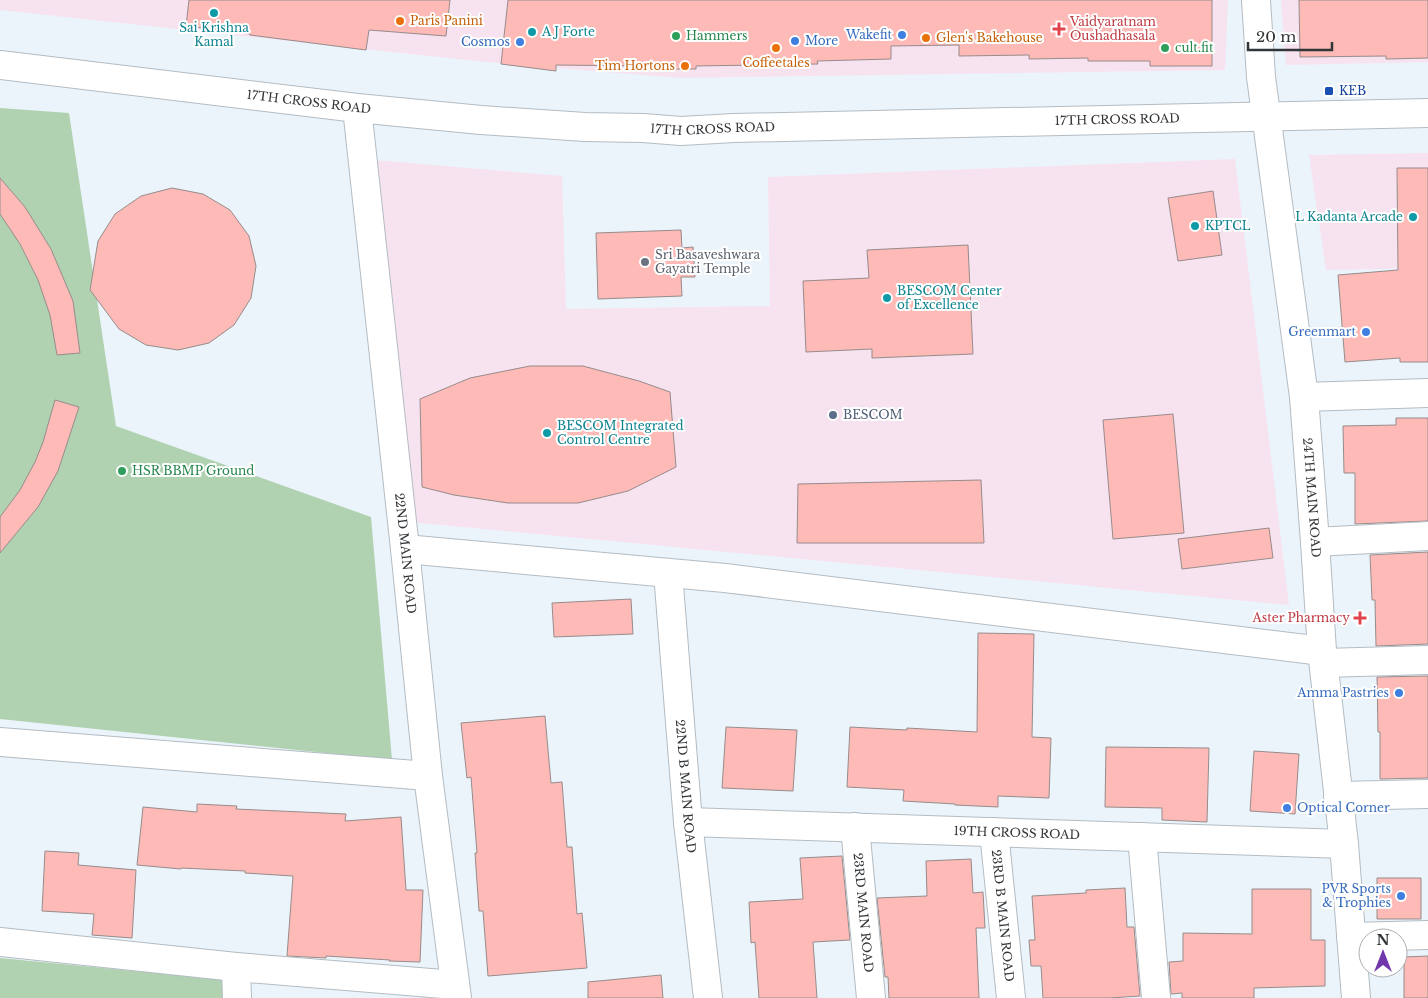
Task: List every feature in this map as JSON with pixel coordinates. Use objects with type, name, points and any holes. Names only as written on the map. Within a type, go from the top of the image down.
[{"type":"street","name":"24TH MAIN ROAD","points":[[1256,0],[1266,116],[1304,397],[1323,657],[1344,844],[1356,998]]},
{"type":"street","name":"17TH CROSS ROAD","points":[[0,65],[357,108],[481,120],[681,131],[1428,112]]},
{"type":"street","name":"22ND MAIN ROAD","points":[[357,108],[428,776],[456,991]]},
{"type":"street","points":[[1304,397],[1428,393]]},
{"type":"street","points":[[1316,542],[1428,536]]},
{"type":"street","points":[[405,548],[725,578],[1323,657],[1428,660]]},
{"type":"street","name":"22ND B MAIN ROAD","points":[[668,573],[688,822],[708,998]]},
{"type":"street","points":[[0,742],[428,776]]},
{"type":"street","points":[[1338,796],[1428,794]]},
{"type":"street","name":"19TH CROSS ROAD","points":[[688,822],[1344,844]]},
{"type":"street","name":"23RD MAIN ROAD","points":[[855,827],[871,998]]},
{"type":"street","name":"23RD B MAIN ROAD","points":[[994,832],[1011,998]]},
{"type":"street","points":[[1142,837],[1156,998]]},
{"type":"street","points":[[1351,937],[1428,935]]},
{"type":"street","points":[[0,942],[456,991]]},
{"type":"street","points":[[236,967],[237,998]]},
{"type":"shaded area","points":[[0,0],[1228,0],[1225,70],[680,78],[485,62],[0,10]]},
{"type":"shaded area","points":[[1281,0],[1428,0],[1428,62],[1286,65]]},
{"type":"shaded area","points":[[1428,153],[1428,268],[1326,270],[1309,155]]},
{"type":"shaded area","name":"BESCOM","points":[[1235,159],[1289,605],[409,522],[374,160],[562,176],[566,309],[770,306],[768,177]]},
{"type":"green space","name":"HSR BBMP Ground","points":[[0,108],[69,113],[116,426],[371,517],[392,760],[0,719]]},
{"type":"green space","points":[[0,958],[227,980],[228,998],[0,998]]},
{"type":"building","points":[[189,0],[450,0],[446,36],[369,30],[366,50],[186,26]]},
{"type":"building","points":[[508,0],[1212,0],[1212,66],[1150,66],[1150,61],[1088,61],[1088,58],[1029,59],[1029,55],[959,56],[959,45],[891,46],[891,59],[817,61],[818,64],[696,66],[696,69],[643,69],[643,66],[556,65],[556,71],[501,64]]},
{"type":"building","points":[[1299,0],[1428,0],[1428,58],[1386,59],[1386,56],[1300,57]]},
{"type":"building","points":[[1397,168],[1428,168],[1428,362],[1400,362],[1400,358],[1345,362],[1338,275],[1398,270]]},
{"type":"building","points":[[0,178],[25,207],[51,249],[73,301],[80,353],[57,355],[50,315],[38,280],[20,244],[0,214]]},
{"type":"building","points":[[172,188],[203,194],[230,210],[249,236],[256,266],[251,298],[234,325],[209,343],[178,350],[146,345],[119,329],[90,290],[98,241],[115,214],[141,196]]},
{"type":"building","name":"KPTCL","points":[[1213,191],[1222,255],[1178,261],[1168,198]]},
{"type":"building","name":"Sri Basaveshwara Gayatri Temple","points":[[681,230],[682,248],[693,247],[695,277],[681,277],[682,296],[598,299],[596,233]]},
{"type":"building","name":"BESCOM Center of Excellence","points":[[968,245],[973,354],[872,358],[872,349],[806,352],[803,281],[869,278],[867,250]]},
{"type":"building","name":"BESCOM Integrated Control Centre","points":[[530,366],[583,366],[639,381],[670,392],[676,467],[628,491],[578,503],[508,503],[454,495],[422,487],[420,399],[470,378]]},
{"type":"building","points":[[55,400],[79,407],[58,471],[38,507],[0,553],[0,517],[20,490],[35,462]]},
{"type":"building","points":[[1173,414],[1184,533],[1113,539],[1103,420]]},
{"type":"building","points":[[1396,418],[1428,418],[1428,521],[1355,524],[1355,473],[1344,473],[1343,426],[1396,425]]},
{"type":"building","points":[[981,480],[984,543],[797,543],[798,484]]},
{"type":"building","points":[[1269,528],[1273,558],[1182,569],[1178,539]]},
{"type":"building","points":[[1428,552],[1428,644],[1376,646],[1375,600],[1372,600],[1370,555]]},
{"type":"building","points":[[631,599],[633,634],[554,637],[552,603]]},
{"type":"building","points":[[978,633],[1034,634],[1032,737],[1051,738],[1049,798],[998,796],[998,807],[955,805],[903,801],[904,790],[847,787],[850,727],[977,732]]},
{"type":"building","points":[[1428,676],[1428,778],[1380,779],[1377,677]]},
{"type":"building","points":[[545,716],[551,783],[562,782],[567,847],[572,847],[577,914],[582,913],[587,968],[488,976],[483,911],[479,911],[471,777],[467,778],[461,723]]},
{"type":"building","points":[[726,727],[797,730],[793,791],[722,788]]},
{"type":"building","points":[[1106,747],[1209,748],[1207,822],[1162,820],[1162,808],[1105,807]]},
{"type":"building","points":[[1254,751],[1299,754],[1295,814],[1250,811]]},
{"type":"building","points":[[197,804],[237,806],[236,809],[346,814],[345,821],[401,817],[406,890],[423,890],[420,962],[326,956],[326,958],[287,956],[293,876],[245,873],[245,871],[181,869],[137,865],[143,807],[197,812]]},
{"type":"building","points":[[45,851],[79,853],[78,865],[136,870],[132,938],[92,935],[94,914],[42,911]]},
{"type":"building","points":[[842,856],[850,940],[813,942],[817,998],[759,998],[755,942],[751,943],[749,902],[803,899],[800,858]]},
{"type":"building","points":[[971,859],[973,893],[983,892],[985,928],[976,928],[979,998],[889,998],[888,977],[885,977],[877,898],[927,896],[926,861]]},
{"type":"building","points":[[1377,878],[1421,878],[1421,919],[1377,919]]},
{"type":"building","points":[[1125,888],[1127,927],[1134,927],[1140,996],[1043,998],[1041,966],[1031,966],[1029,940],[1035,940],[1032,896],[1086,893],[1086,890]]},
{"type":"building","points":[[1252,889],[1311,889],[1311,940],[1325,940],[1325,986],[1254,988],[1254,998],[1182,998],[1182,993],[1171,994],[1169,962],[1183,961],[1183,933],[1252,934]]},
{"type":"building","points":[[1428,956],[1428,998],[1404,998],[1404,978],[1408,978],[1408,957]]},
{"type":"building","points":[[661,975],[663,998],[588,998],[588,982]]},
{"type":"place","name":"Sai Krishna Kamal","points":[[214,13]]},
{"type":"place","name":"Paris Panini","points":[[400,21]]},
{"type":"place","name":"Vaidyaratnam Oushadhasala","points":[[1059,29]]},
{"type":"place","name":"A J Forte","points":[[532,32]]},
{"type":"place","name":"Wakefit","points":[[902,35]]},
{"type":"place","name":"Hammers","points":[[676,36]]},
{"type":"place","name":"Glen's Bakehouse","points":[[926,38]]},
{"type":"place","name":"More","points":[[795,41]]},
{"type":"place","name":"Cosmos","points":[[520,42]]},
{"type":"place","name":"Coffeetales","points":[[776,48]]},
{"type":"place","name":"cult.fit","points":[[1165,48]]},
{"type":"place","name":"Tim Hortons","points":[[685,66]]},
{"type":"place","name":"KEB","points":[[1329,91]]},
{"type":"place","name":"L Kadanta Arcade","points":[[1413,217]]},
{"type":"place","name":"KPTCL","points":[[1195,226]]},
{"type":"place","name":"Sri Basaveshwara Gayatri Temple","points":[[645,262]]},
{"type":"place","name":"BESCOM Center of Excellence","points":[[887,298]]},
{"type":"place","name":"Greenmart","points":[[1366,332]]},
{"type":"place","name":"BESCOM","points":[[833,415]]},
{"type":"place","name":"BESCOM Integrated Control Centre","points":[[547,433]]},
{"type":"place","name":"HSR BBMP Ground","points":[[122,471]]},
{"type":"place","name":"Aster Pharmacy","points":[[1360,618]]},
{"type":"place","name":"Amma Pastries","points":[[1399,693]]},
{"type":"place","name":"Optical Corner","points":[[1287,808]]},
{"type":"place","name":"PVR Sports & Trophies","points":[[1401,896]]}]
